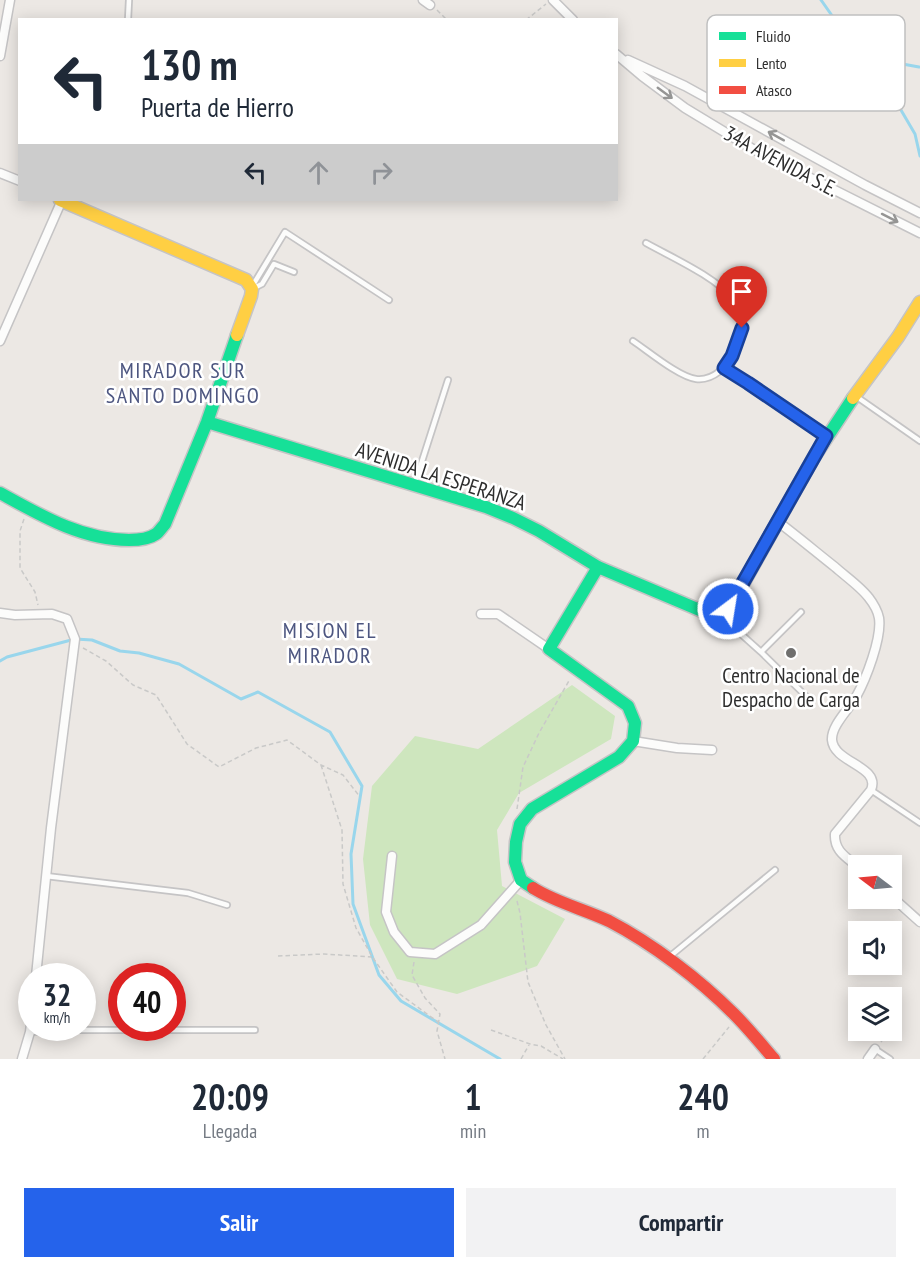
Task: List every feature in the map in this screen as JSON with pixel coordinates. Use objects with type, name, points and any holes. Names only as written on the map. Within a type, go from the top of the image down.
[{"type":"street","points":[[0,56],[10,0]]},
{"type":"street","points":[[554,0],[571,18]]},
{"type":"street","name":"34A AVENIDA S.E.","points":[[618,55],[707,98]]},
{"type":"street","name":"34A AVENIDA S.E.","points":[[618,55],[685,108],[751,148],[920,233]]},
{"type":"street","name":"34A AVENIDA S.E.","points":[[730,111],[920,213]]},
{"type":"street","points":[[0,172],[18,180]]},
{"type":"street","points":[[856,200],[865,185]]},
{"type":"street","points":[[0,341],[61,201]]},
{"type":"street","points":[[0,493],[74,530],[106,540],[143,539],[155,534],[165,524],[207,422],[251,296],[251,288],[246,280],[63,201]]},
{"type":"street","points":[[720,615],[734,600],[826,436],[920,302]]},
{"type":"street","name":"AVENIDA LA ESPERANZA","points":[[207,422],[486,507],[539,531],[598,567],[709,614],[720,615]]},
{"type":"street","points":[[777,521],[869,597],[879,616],[880,633],[866,678],[835,728],[832,737],[838,752],[873,778],[870,790],[835,834],[835,843],[840,852],[848,859]]},
{"type":"street","points":[[549,649],[598,567]]},
{"type":"street","points":[[0,613],[52,614],[67,620],[75,639],[37,963]]},
{"type":"street","points":[[392,856],[386,912],[394,932],[410,952],[435,954],[481,925],[517,884],[516,842],[520,824],[532,809],[619,758],[633,741],[635,723],[628,706],[498,614],[481,614]]},
{"type":"street","points":[[633,741],[677,748],[712,750]]},
{"type":"street","points":[[517,884],[608,921],[668,958],[735,1015],[774,1059]]},
{"type":"street","points":[[902,906],[920,922]]},
{"type":"street","points":[[22,1059],[27,1041]]},
{"type":"street","points":[[868,1059],[875,1049]]},
{"type":"lane","points":[[128,18],[129,0]]},
{"type":"lane","points":[[251,288],[285,232],[389,300]]},
{"type":"lane","points":[[633,341],[675,370],[693,379],[712,378],[724,368],[732,356],[742,328],[742,319],[736,302],[719,284],[646,243]]},
{"type":"lane","points":[[251,288],[262,284],[274,264],[294,272]]},
{"type":"lane","points":[[724,368],[826,436]]},
{"type":"lane","points":[[414,486],[448,380]]},
{"type":"lane","points":[[854,395],[920,441]]},
{"type":"lane","points":[[761,652],[801,612]]},
{"type":"lane","points":[[720,615],[810,700]]},
{"type":"lane","points":[[870,790],[920,823]]},
{"type":"lane","points":[[668,958],[775,870]]},
{"type":"lane","points":[[46,876],[188,893],[227,905]]},
{"type":"lane","points":[[96,1030],[255,1030]]},
{"type":"lane","points":[[875,1049],[890,1059]]},
{"type":"path","points":[[529,18],[554,0]]},
{"type":"path","points":[[427,2],[445,18]]},
{"type":"path","points":[[28,508],[20,531],[20,568],[35,592],[40,614]]},
{"type":"path","points":[[74,643],[106,661],[134,684],[156,694],[187,744],[219,767],[256,748],[287,740],[321,765],[343,775],[360,797]]},
{"type":"path","points":[[520,824],[517,810],[523,767],[572,677],[574,667]]},
{"type":"path","points":[[321,765],[342,831],[343,884],[356,928],[373,958],[397,992],[438,1022]]},
{"type":"path","points":[[517,884],[528,982],[546,1025],[564,1059]]},
{"type":"path","points":[[416,953],[412,975],[425,998],[440,1014],[437,1031],[445,1059]]},
{"type":"path","points":[[278,956],[324,954],[373,958]]},
{"type":"path","points":[[703,1059],[728,1028],[735,1015]]},
{"type":"path","points":[[490,1030],[541,1046],[564,1059]]},
{"type":"path","points":[[875,1049],[881,1041]]},
{"type":"path","points":[[521,1059],[530,1044]]},
{"type":"green space","points":[[572,685],[615,716],[611,739],[519,793],[497,830],[502,886],[565,919],[537,966],[457,994],[397,979],[370,925],[363,859],[372,786],[415,736],[478,749]]},
{"type":"waterway","points":[[821,0],[832,15]]},
{"type":"waterway","points":[[905,64],[919,67]]},
{"type":"waterway","points":[[902,111],[915,134],[920,156]]},
{"type":"waterway","points":[[0,661],[7,657],[75,639],[92,640],[120,651],[139,653],[179,664],[241,699],[258,692],[330,732],[362,786],[351,854],[353,904],[379,975],[401,1001],[500,1059]]},
{"type":"traffic: fast","points":[[0,493],[62,525],[95,536],[132,540],[156,534],[165,524],[207,422],[237,335]]},
{"type":"traffic: fast","points":[[207,422],[486,507],[539,531],[598,567],[709,614],[720,615],[734,600],[814,457],[853,398]]},
{"type":"traffic: fast","points":[[533,888],[521,880],[515,862],[520,824],[532,809],[619,757],[633,741],[635,723],[628,706],[549,649],[598,567]]},
{"type":"traffic: slow","points":[[62,201],[246,280],[252,289],[251,296],[237,335]]},
{"type":"traffic: slow","points":[[853,398],[898,337],[920,302]]},
{"type":"traffic: jam","points":[[533,888],[551,898],[609,921],[659,951],[720,1001],[774,1059]]},
{"type":"place","name":"Centro Nacional de Despacho de Carga","points":[[791,653]]},
{"type":"district","name":"MIRADOR SUR SANTO DOMINGO","points":[[183,382]]},
{"type":"district","name":"MISION EL MIRADOR","points":[[330,642]]},
{"type":"route","points":[[728,609],[826,436],[724,368],[732,356],[742,328]]}]
